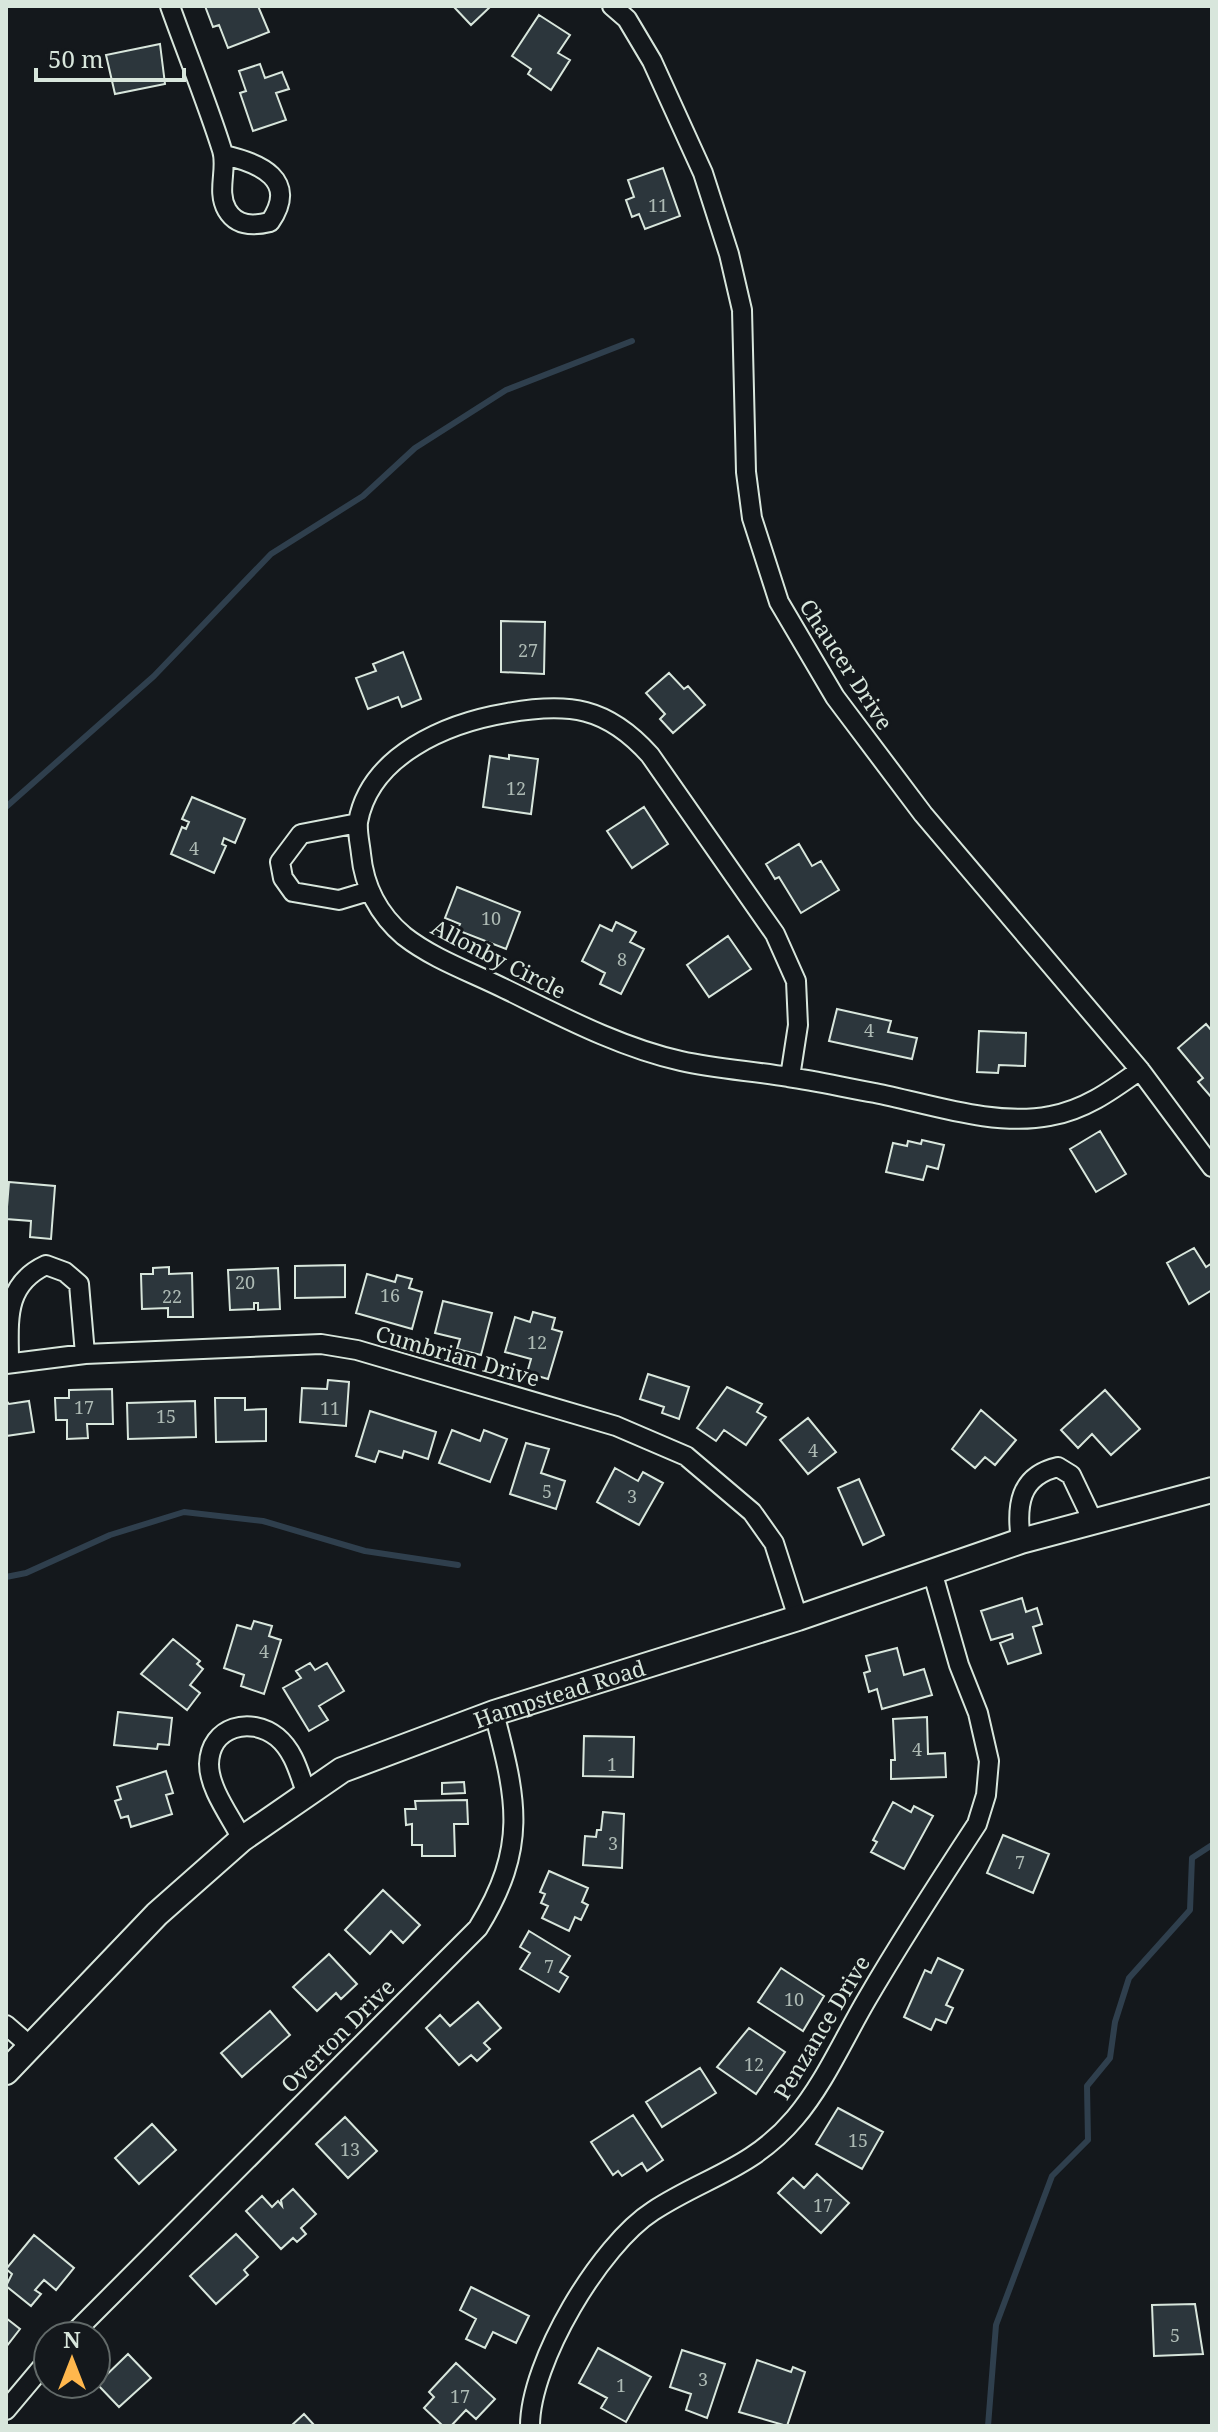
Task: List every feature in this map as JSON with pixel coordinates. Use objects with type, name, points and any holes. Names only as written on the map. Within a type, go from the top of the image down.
[{"type":"street","points":[[170,6],[224,155]]},
{"type":"street","name":"Chaucer Drive","points":[[612,6],[627,19],[652,61],[703,173],[729,254],[742,310],[746,472],[752,518],[779,602],[835,697],[923,814],[1140,1070],[1212,1167]]},
{"type":"street","points":[[369,891],[339,900],[293,892],[283,878],[280,862],[301,834],[358,823],[372,786],[393,760],[418,743],[489,716],[534,708],[572,710],[609,718],[631,734],[650,755],[775,934],[796,981],[798,1025],[790,1077]]},
{"type":"street","name":"Allonby Circle","points":[[358,823],[369,891],[381,911],[403,935],[438,956],[555,1013],[644,1050],[682,1062],[790,1077],[1000,1118],[1050,1117],[1093,1102],[1140,1070]]},
{"type":"street","points":[[8,1364],[13,1296],[26,1274],[46,1265],[65,1272],[79,1284],[85,1354]]},
{"type":"street","name":"Cumbrian Drive","points":[[8,1364],[85,1354],[321,1344],[357,1350],[616,1426],[686,1456],[752,1512],[774,1543],[798,1618]]},
{"type":"street","points":[[1021,1541],[1019,1500],[1030,1481],[1044,1471],[1058,1467],[1071,1475],[1093,1521]]},
{"type":"street","name":"Hampstead Road","points":[[6,2072],[157,1914],[242,1839],[342,1770],[494,1713],[798,1618],[1021,1541],[1212,1490]]},
{"type":"street","name":"Penzance Drive","points":[[530,2426],[536,2380],[548,2353],[569,2314],[624,2233],[654,2210],[737,2169],[795,2118],[977,1824],[986,1795],[989,1761],[978,1713],[959,1665],[932,1571]]},
{"type":"street","name":"Overton Drive","points":[[87,2320],[478,1928],[499,1894],[514,1845],[512,1781],[494,1713]]},
{"type":"street","points":[[242,1839],[213,1784],[209,1764],[214,1743],[227,1729],[248,1725],[264,1729],[280,1739],[294,1759],[306,1792]]},
{"type":"street","points":[[6,2025],[29,2045]]},
{"type":"street","points":[[6,2410],[32,2379]]},
{"type":"building","points":[[205,6],[258,6],[269,32],[228,48],[219,25],[213,27]]},
{"type":"building","points":[[453,6],[491,6],[471,25]]},
{"type":"building","points":[[539,15],[570,35],[558,53],[570,60],[551,90],[528,74],[531,69],[512,56]]},
{"type":"building","points":[[160,44],[165,84],[115,94],[106,55]]},
{"type":"building","points":[[260,64],[265,78],[282,72],[289,89],[276,93],[286,120],[253,131],[240,93],[246,91],[239,71]]},
{"type":"building","points":[[663,168],[680,216],[645,229],[639,214],[632,217],[626,200],[634,197],[628,180]]},
{"type":"building","points":[[501,621],[545,622],[544,674],[501,672]]},
{"type":"building","points":[[403,652],[421,699],[402,707],[398,697],[368,709],[356,678],[376,671],[373,664]]},
{"type":"building","points":[[669,673],[684,689],[688,686],[705,705],[673,733],[660,719],[665,714],[646,693]]},
{"type":"building","points":[[509,755],[538,759],[531,814],[483,807],[490,756],[509,759]]},
{"type":"building","points":[[192,797],[245,819],[235,843],[224,838],[222,844],[226,846],[214,873],[171,854],[182,827],[186,829],[189,822],[182,819]]},
{"type":"building","points":[[644,807],[668,844],[632,868],[607,831]]},
{"type":"building","points":[[799,844],[812,866],[821,861],[839,890],[801,913],[779,877],[775,879],[766,864]]},
{"type":"building","points":[[457,887],[520,912],[506,949],[457,930],[460,924],[445,918]]},
{"type":"building","points":[[616,922],[636,932],[630,942],[644,949],[621,994],[600,984],[605,973],[582,961],[600,925],[612,931]]},
{"type":"building","points":[[728,936],[751,969],[709,997],[687,965]]},
{"type":"building","points":[[837,1009],[891,1021],[888,1032],[917,1038],[912,1059],[829,1041]]},
{"type":"building","points":[[1206,1024],[1212,1031],[1212,1098],[1198,1082],[1203,1078],[1178,1048]]},
{"type":"building","points":[[979,1031],[1026,1033],[1025,1066],[999,1065],[998,1073],[977,1072]]},
{"type":"building","points":[[1100,1131],[1126,1174],[1096,1192],[1070,1149]]},
{"type":"building","points":[[922,1140],[944,1145],[938,1169],[927,1166],[923,1180],[886,1172],[893,1143],[907,1146],[908,1141],[921,1144]]},
{"type":"building","points":[[9,1182],[55,1186],[51,1239],[30,1237],[31,1221],[6,1219]]},
{"type":"building","points":[[1194,1248],[1206,1267],[1212,1263],[1212,1290],[1189,1304],[1167,1263]]},
{"type":"building","points":[[345,1265],[345,1297],[295,1298],[295,1266]]},
{"type":"building","points":[[169,1267],[169,1274],[192,1273],[193,1317],[168,1317],[168,1308],[142,1309],[141,1274],[153,1274],[153,1268]]},
{"type":"building","points":[[278,1268],[280,1309],[258,1310],[258,1303],[254,1303],[254,1309],[230,1310],[228,1270]]},
{"type":"building","points":[[367,1274],[395,1282],[397,1275],[412,1279],[409,1288],[422,1292],[412,1329],[356,1313]]},
{"type":"building","points":[[443,1301],[492,1313],[481,1355],[457,1349],[460,1339],[435,1333]]},
{"type":"building","points":[[533,1312],[555,1318],[552,1329],[562,1332],[548,1379],[527,1373],[531,1359],[505,1352],[515,1317],[530,1322]]},
{"type":"building","points":[[648,1374],[689,1387],[679,1419],[662,1413],[664,1407],[640,1399]]},
{"type":"building","points":[[328,1380],[349,1382],[346,1426],[300,1422],[302,1388],[327,1389]]},
{"type":"building","points":[[727,1387],[762,1404],[757,1412],[766,1417],[746,1445],[724,1430],[716,1441],[697,1428]]},
{"type":"building","points":[[112,1389],[113,1424],[87,1424],[88,1438],[67,1439],[67,1420],[56,1420],[55,1398],[69,1398],[69,1390]]},
{"type":"building","points":[[1105,1390],[1140,1429],[1111,1455],[1092,1434],[1078,1448],[1061,1430]]},
{"type":"building","points":[[215,1398],[245,1398],[245,1410],[266,1409],[266,1441],[216,1442]]},
{"type":"building","points":[[6,1400],[9,1404],[29,1401],[34,1432],[6,1436]]},
{"type":"building","points":[[195,1401],[196,1437],[128,1439],[127,1403]]},
{"type":"building","points":[[981,1410],[1016,1440],[995,1465],[985,1457],[975,1468],[952,1449]]},
{"type":"building","points":[[370,1411],[436,1432],[428,1459],[404,1451],[402,1458],[379,1451],[375,1462],[356,1456]]},
{"type":"building","points":[[808,1418],[836,1452],[808,1474],[780,1440]]},
{"type":"building","points":[[452,1430],[480,1441],[484,1430],[507,1439],[490,1482],[439,1463]]},
{"type":"building","points":[[526,1443],[549,1449],[541,1473],[565,1481],[556,1509],[510,1494]]},
{"type":"building","points":[[615,1468],[638,1481],[643,1472],[663,1483],[639,1525],[597,1502]]},
{"type":"building","points":[[859,1479],[884,1535],[863,1545],[838,1488]]},
{"type":"building","points":[[1022,1598],[1026,1612],[1037,1608],[1042,1624],[1033,1627],[1041,1653],[1008,1664],[1000,1643],[1013,1638],[1012,1634],[991,1640],[981,1611]]},
{"type":"building","points":[[254,1621],[272,1626],[269,1636],[281,1640],[264,1694],[241,1686],[244,1675],[224,1668],[237,1625],[251,1629]]},
{"type":"building","points":[[173,1639],[200,1661],[197,1664],[203,1669],[190,1685],[200,1693],[187,1710],[141,1674]]},
{"type":"building","points":[[897,1648],[904,1675],[924,1669],[932,1695],[882,1709],[877,1689],[869,1692],[864,1673],[870,1671],[866,1656]]},
{"type":"building","points":[[310,1663],[315,1670],[327,1663],[344,1691],[319,1706],[328,1720],[309,1731],[283,1688],[301,1678],[296,1671]]},
{"type":"building","points":[[118,1712],[172,1718],[169,1745],[158,1744],[157,1749],[114,1745]]},
{"type":"building","points":[[927,1717],[928,1754],[945,1753],[946,1777],[891,1779],[891,1760],[895,1760],[893,1719]]},
{"type":"building","points":[[584,1736],[634,1737],[633,1777],[583,1776]]},
{"type":"building","points":[[166,1771],[173,1793],[166,1795],[172,1814],[131,1827],[128,1816],[121,1818],[115,1801],[121,1799],[117,1787]]},
{"type":"building","points":[[464,1782],[465,1793],[442,1794],[442,1783]]},
{"type":"building","points":[[467,1800],[468,1824],[454,1824],[455,1856],[422,1856],[422,1845],[412,1845],[412,1824],[406,1825],[405,1809],[416,1809],[415,1801]]},
{"type":"building","points":[[893,1802],[911,1812],[914,1806],[933,1816],[904,1869],[871,1852],[877,1842],[873,1840]]},
{"type":"building","points":[[603,1812],[624,1814],[622,1868],[583,1865],[585,1836],[596,1837],[597,1830],[601,1830]]},
{"type":"building","points":[[1003,1835],[1049,1854],[1033,1893],[987,1873]]},
{"type":"building","points":[[549,1871],[588,1888],[582,1902],[588,1905],[581,1920],[575,1917],[569,1931],[542,1918],[548,1906],[541,1903],[545,1894],[540,1892]]},
{"type":"building","points":[[383,1890],[420,1925],[403,1943],[391,1931],[370,1954],[345,1930]]},
{"type":"building","points":[[529,1931],[570,1956],[560,1972],[568,1977],[559,1992],[520,1969],[530,1953],[520,1947]]},
{"type":"building","points":[[329,1954],[357,1984],[341,1999],[336,1993],[317,2011],[293,1987]]},
{"type":"building","points":[[938,1958],[963,1970],[946,2005],[953,2008],[946,2023],[936,2019],[931,2030],[904,2017],[925,1970],[931,1973]]},
{"type":"building","points":[[781,1968],[824,1996],[803,2031],[758,2002]]},
{"type":"building","points":[[478,2002],[501,2028],[484,2043],[490,2049],[477,2061],[471,2055],[459,2065],[426,2028],[440,2015],[450,2026]]},
{"type":"building","points":[[270,2011],[290,2035],[242,2077],[221,2053]]},
{"type":"building","points":[[749,2028],[785,2052],[756,2094],[717,2067]]},
{"type":"building","points":[[700,2068],[716,2093],[662,2127],[646,2102]]},
{"type":"building","points":[[838,2108],[883,2132],[862,2169],[816,2144]]},
{"type":"building","points":[[633,2115],[663,2160],[647,2171],[642,2163],[622,2176],[618,2171],[613,2175],[591,2142]]},
{"type":"building","points":[[345,2117],[377,2151],[348,2178],[316,2144]]},
{"type":"building","points":[[152,2124],[176,2150],[139,2184],[115,2158]]},
{"type":"building","points":[[817,2174],[849,2203],[821,2233],[778,2193],[793,2178],[804,2188]]},
{"type":"building","points":[[293,2189],[316,2214],[301,2228],[306,2234],[297,2242],[293,2238],[281,2249],[246,2211],[262,2196],[272,2207],[278,2201],[282,2206],[281,2200]]},
{"type":"building","points":[[236,2234],[258,2257],[244,2270],[248,2275],[216,2304],[190,2276]]},
{"type":"building","points":[[34,2235],[74,2268],[56,2290],[44,2280],[35,2290],[41,2294],[31,2306],[6,2286],[12,2274],[6,2269]]},
{"type":"building","points":[[471,2287],[529,2316],[516,2343],[493,2332],[485,2348],[466,2339],[476,2319],[460,2310]]},
{"type":"building","points":[[1195,2304],[1203,2354],[1154,2356],[1152,2305]]},
{"type":"building","points":[[6,2318],[20,2329],[6,2347]]},
{"type":"building","points":[[598,2348],[651,2377],[626,2422],[601,2408],[607,2398],[579,2383]]},
{"type":"building","points":[[682,2350],[725,2364],[707,2418],[686,2410],[691,2394],[670,2387]]},
{"type":"building","points":[[128,2354],[151,2378],[119,2407],[112,2400],[112,2369]]},
{"type":"building","points":[[757,2360],[791,2372],[793,2367],[805,2372],[787,2426],[739,2412]]},
{"type":"building","points":[[456,2363],[495,2399],[476,2419],[466,2410],[451,2426],[443,2426],[424,2408],[434,2397],[429,2392]]},
{"type":"building","points":[[304,2414],[315,2426],[291,2426]]},
{"type":"waterway","points":[[6,807],[154,676],[271,554],[363,496],[415,448],[506,390],[632,341]]},
{"type":"waterway","points":[[6,1577],[26,1573],[110,1535],[184,1512],[263,1521],[365,1551],[458,1565]]},
{"type":"waterway","points":[[988,2426],[996,2325],[1052,2176],[1088,2140],[1087,2086],[1110,2058],[1115,2022],[1129,1978],[1190,1910],[1192,1858],[1212,1845]]}]
